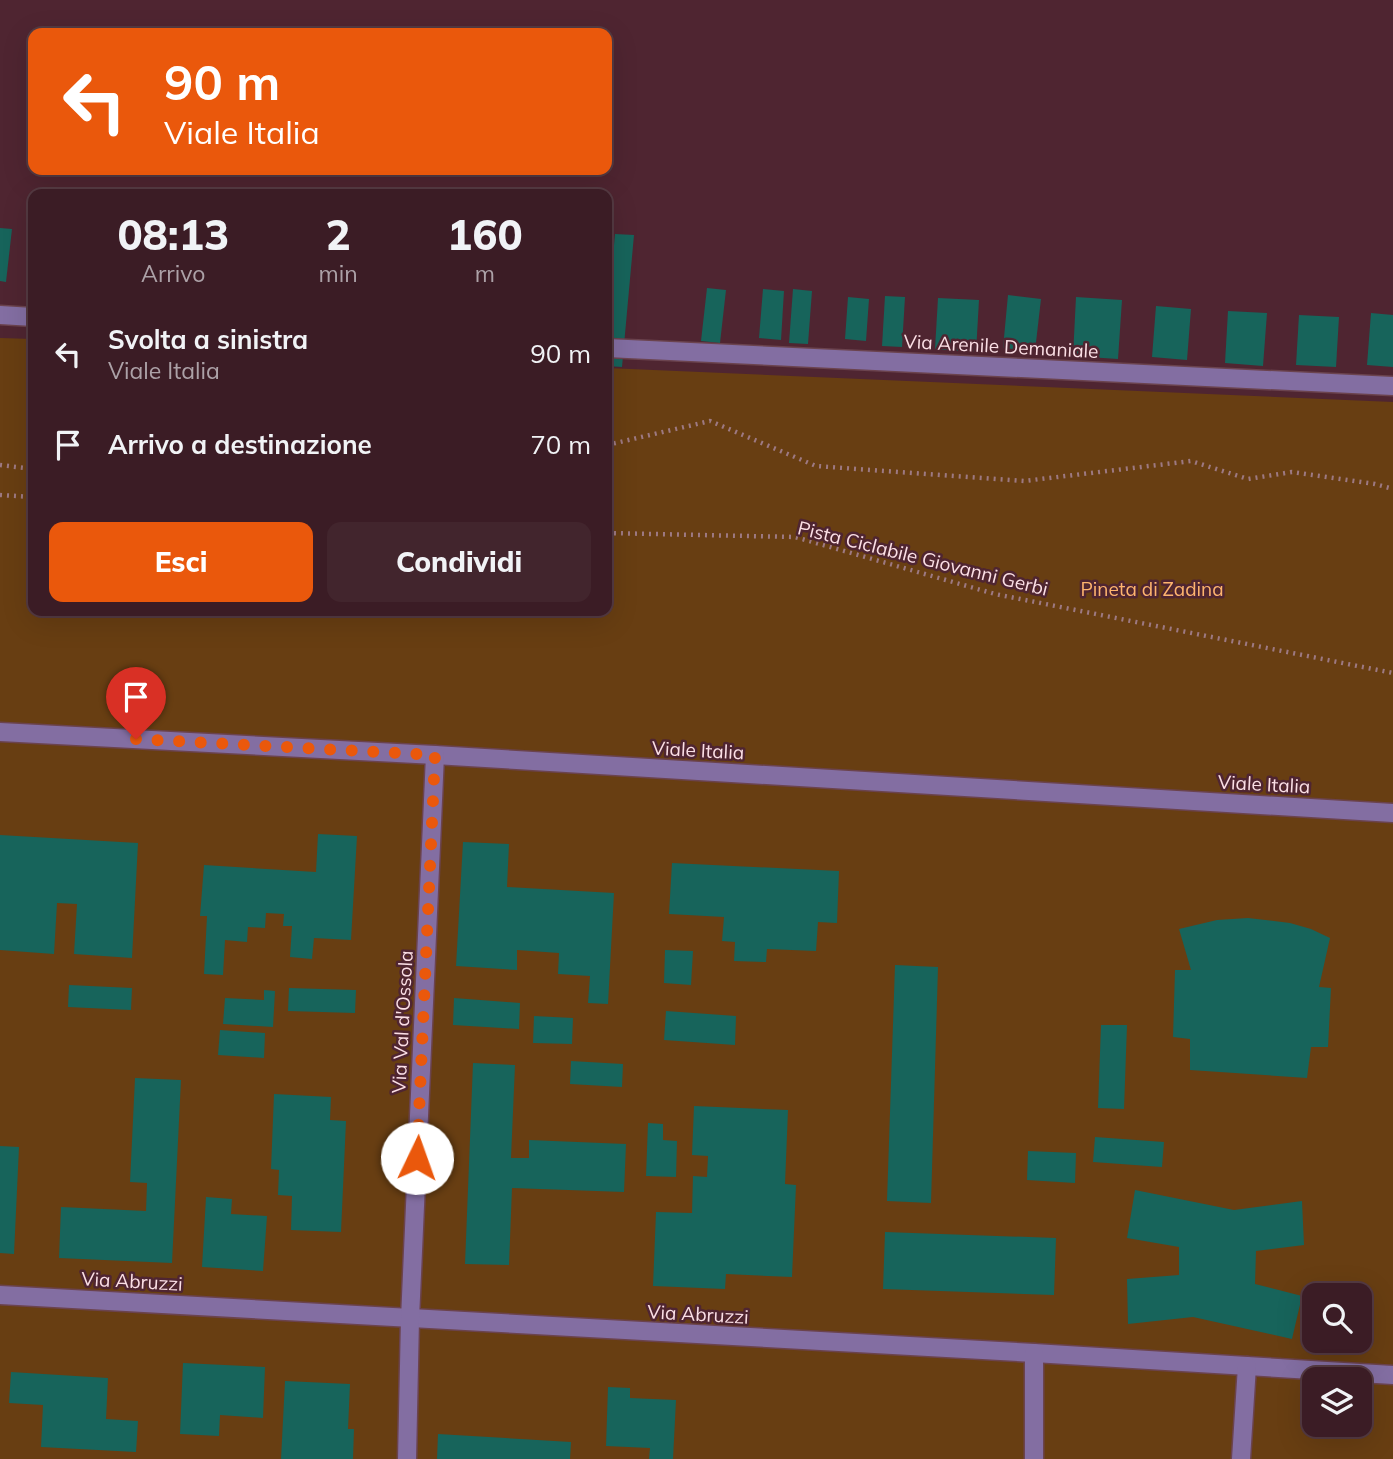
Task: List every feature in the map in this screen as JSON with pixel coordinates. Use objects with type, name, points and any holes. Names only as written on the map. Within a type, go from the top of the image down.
[{"type":"street","points":[[0,315],[28,317]]},
{"type":"street","name":"Via Arenile Demaniale","points":[[612,348],[1393,386]]},
{"type":"street","name":"Viale Italia","points":[[0,732],[435,755],[1393,813]]},
{"type":"street","name":"Via Val d'Ossola","points":[[407,1459],[410,1319],[435,755]]},
{"type":"street","name":"Via Abruzzi","points":[[0,1294],[1393,1376]]},
{"type":"street","points":[[1034,1353],[1034,1459]]},
{"type":"street","points":[[1241,1459],[1247,1366]]},
{"type":"path","points":[[612,444],[710,421],[816,466],[1024,481],[1191,461],[1248,479],[1292,472],[1393,489]]},
{"type":"path","points":[[0,465],[28,468]]},
{"type":"path","points":[[0,495],[28,497]]},
{"type":"path","name":"Pista Ciclabile Giovanni Gerbi","points":[[612,533],[795,537],[995,594],[1393,673]]},
{"type":"green space","name":"Pineta di Zadina","points":[[0,338],[28,339],[28,616],[612,616],[612,368],[1393,402],[1393,1459],[0,1459]]},
{"type":"building","points":[[0,228],[12,229],[6,282],[0,281]]},
{"type":"building","points":[[615,234],[634,235],[622,367],[612,366],[612,268]]},
{"type":"building","points":[[707,288],[726,290],[720,343],[701,341]]},
{"type":"building","points":[[763,289],[784,291],[781,340],[759,338]]},
{"type":"building","points":[[793,289],[812,291],[808,344],[789,343]]},
{"type":"building","points":[[1008,295],[1041,299],[1035,351],[1003,348]]},
{"type":"building","points":[[885,296],[905,297],[902,347],[882,346]]},
{"type":"building","points":[[848,297],[869,299],[866,341],[845,339]]},
{"type":"building","points":[[1076,297],[1122,300],[1118,359],[1073,356]]},
{"type":"building","points":[[938,298],[979,300],[976,352],[935,349]]},
{"type":"building","points":[[1156,306],[1191,309],[1187,360],[1152,357]]},
{"type":"building","points":[[1228,311],[1267,313],[1263,366],[1225,363]]},
{"type":"building","points":[[1371,313],[1393,315],[1393,367],[1367,365]]},
{"type":"building","points":[[1299,315],[1339,317],[1336,367],[1296,365]]},
{"type":"building","points":[[318,834],[357,836],[351,940],[314,938],[312,959],[290,957],[292,926],[283,926],[284,914],[266,913],[265,928],[248,927],[247,942],[225,940],[223,975],[204,974],[207,916],[200,916],[204,865],[316,872]]},
{"type":"building","points":[[0,835],[138,843],[132,958],[74,954],[77,904],[57,903],[54,954],[0,950]]},
{"type":"building","points":[[463,842],[509,844],[507,887],[614,893],[608,1004],[588,1003],[590,976],[558,974],[559,953],[517,950],[517,970],[456,966]]},
{"type":"building","points":[[672,863],[839,871],[837,923],[818,922],[816,951],[767,949],[766,962],[734,961],[735,942],[722,941],[724,917],[669,914]]},
{"type":"building","points":[[1248,918],[1290,923],[1330,938],[1319,987],[1331,988],[1328,1047],[1311,1047],[1307,1078],[1190,1070],[1190,1039],[1173,1037],[1175,970],[1191,970],[1179,929],[1217,920]]},
{"type":"building","points":[[665,950],[693,951],[691,985],[664,983]]},
{"type":"building","points":[[895,965],[938,967],[931,1203],[887,1201]]},
{"type":"building","points":[[69,985],[132,988],[131,1010],[68,1007]]},
{"type":"building","points":[[289,988],[356,990],[355,1013],[288,1011]]},
{"type":"building","points":[[264,990],[275,991],[273,1027],[223,1024],[225,998],[264,1000]]},
{"type":"building","points":[[454,998],[520,1003],[519,1029],[453,1025]]},
{"type":"building","points":[[666,1011],[736,1016],[735,1045],[664,1040]]},
{"type":"building","points":[[534,1016],[573,1018],[572,1044],[533,1043]]},
{"type":"building","points":[[1101,1025],[1127,1025],[1124,1109],[1098,1108]]},
{"type":"building","points":[[220,1030],[265,1033],[264,1058],[218,1055]]},
{"type":"building","points":[[571,1061],[623,1064],[622,1087],[570,1084]]},
{"type":"building","points":[[473,1063],[515,1065],[511,1158],[529,1158],[529,1140],[626,1144],[624,1192],[512,1188],[509,1265],[465,1264]]},
{"type":"building","points":[[135,1078],[181,1080],[172,1263],[59,1258],[61,1207],[146,1211],[147,1183],[130,1182]]},
{"type":"building","points":[[274,1094],[331,1097],[330,1120],[346,1121],[341,1232],[291,1230],[292,1196],[278,1195],[279,1170],[271,1169]]},
{"type":"building","points":[[694,1106],[788,1110],[785,1184],[796,1185],[792,1277],[726,1274],[725,1289],[653,1286],[656,1212],[692,1213],[693,1176],[707,1177],[708,1156],[692,1155]]},
{"type":"building","points":[[648,1123],[663,1124],[663,1140],[677,1141],[676,1177],[646,1176]]},
{"type":"building","points":[[1095,1137],[1164,1142],[1162,1167],[1093,1162]]},
{"type":"building","points":[[0,1146],[19,1147],[14,1254],[0,1253]]},
{"type":"building","points":[[1028,1151],[1076,1153],[1075,1183],[1027,1180]]},
{"type":"building","points":[[1135,1190],[1234,1210],[1302,1201],[1304,1245],[1256,1251],[1255,1284],[1302,1296],[1292,1339],[1193,1317],[1128,1324],[1127,1279],[1179,1275],[1179,1247],[1127,1238]]},
{"type":"building","points":[[206,1197],[232,1199],[231,1214],[267,1216],[263,1271],[202,1267]]},
{"type":"building","points":[[885,1232],[1056,1238],[1054,1295],[883,1289]]},
{"type":"building","points":[[183,1363],[265,1367],[263,1418],[220,1415],[219,1436],[180,1434]]},
{"type":"building","points":[[11,1372],[108,1378],[106,1419],[138,1421],[136,1452],[41,1447],[43,1405],[9,1403]]},
{"type":"building","points":[[285,1381],[350,1384],[348,1429],[354,1429],[353,1459],[281,1459]]},
{"type":"building","points":[[608,1387],[630,1388],[630,1398],[676,1400],[673,1459],[649,1459],[650,1448],[606,1446]]},
{"type":"building","points":[[438,1434],[571,1442],[570,1459],[437,1459]]},
{"type":"route","points":[[136,739],[435,755],[417,1158]]}]
